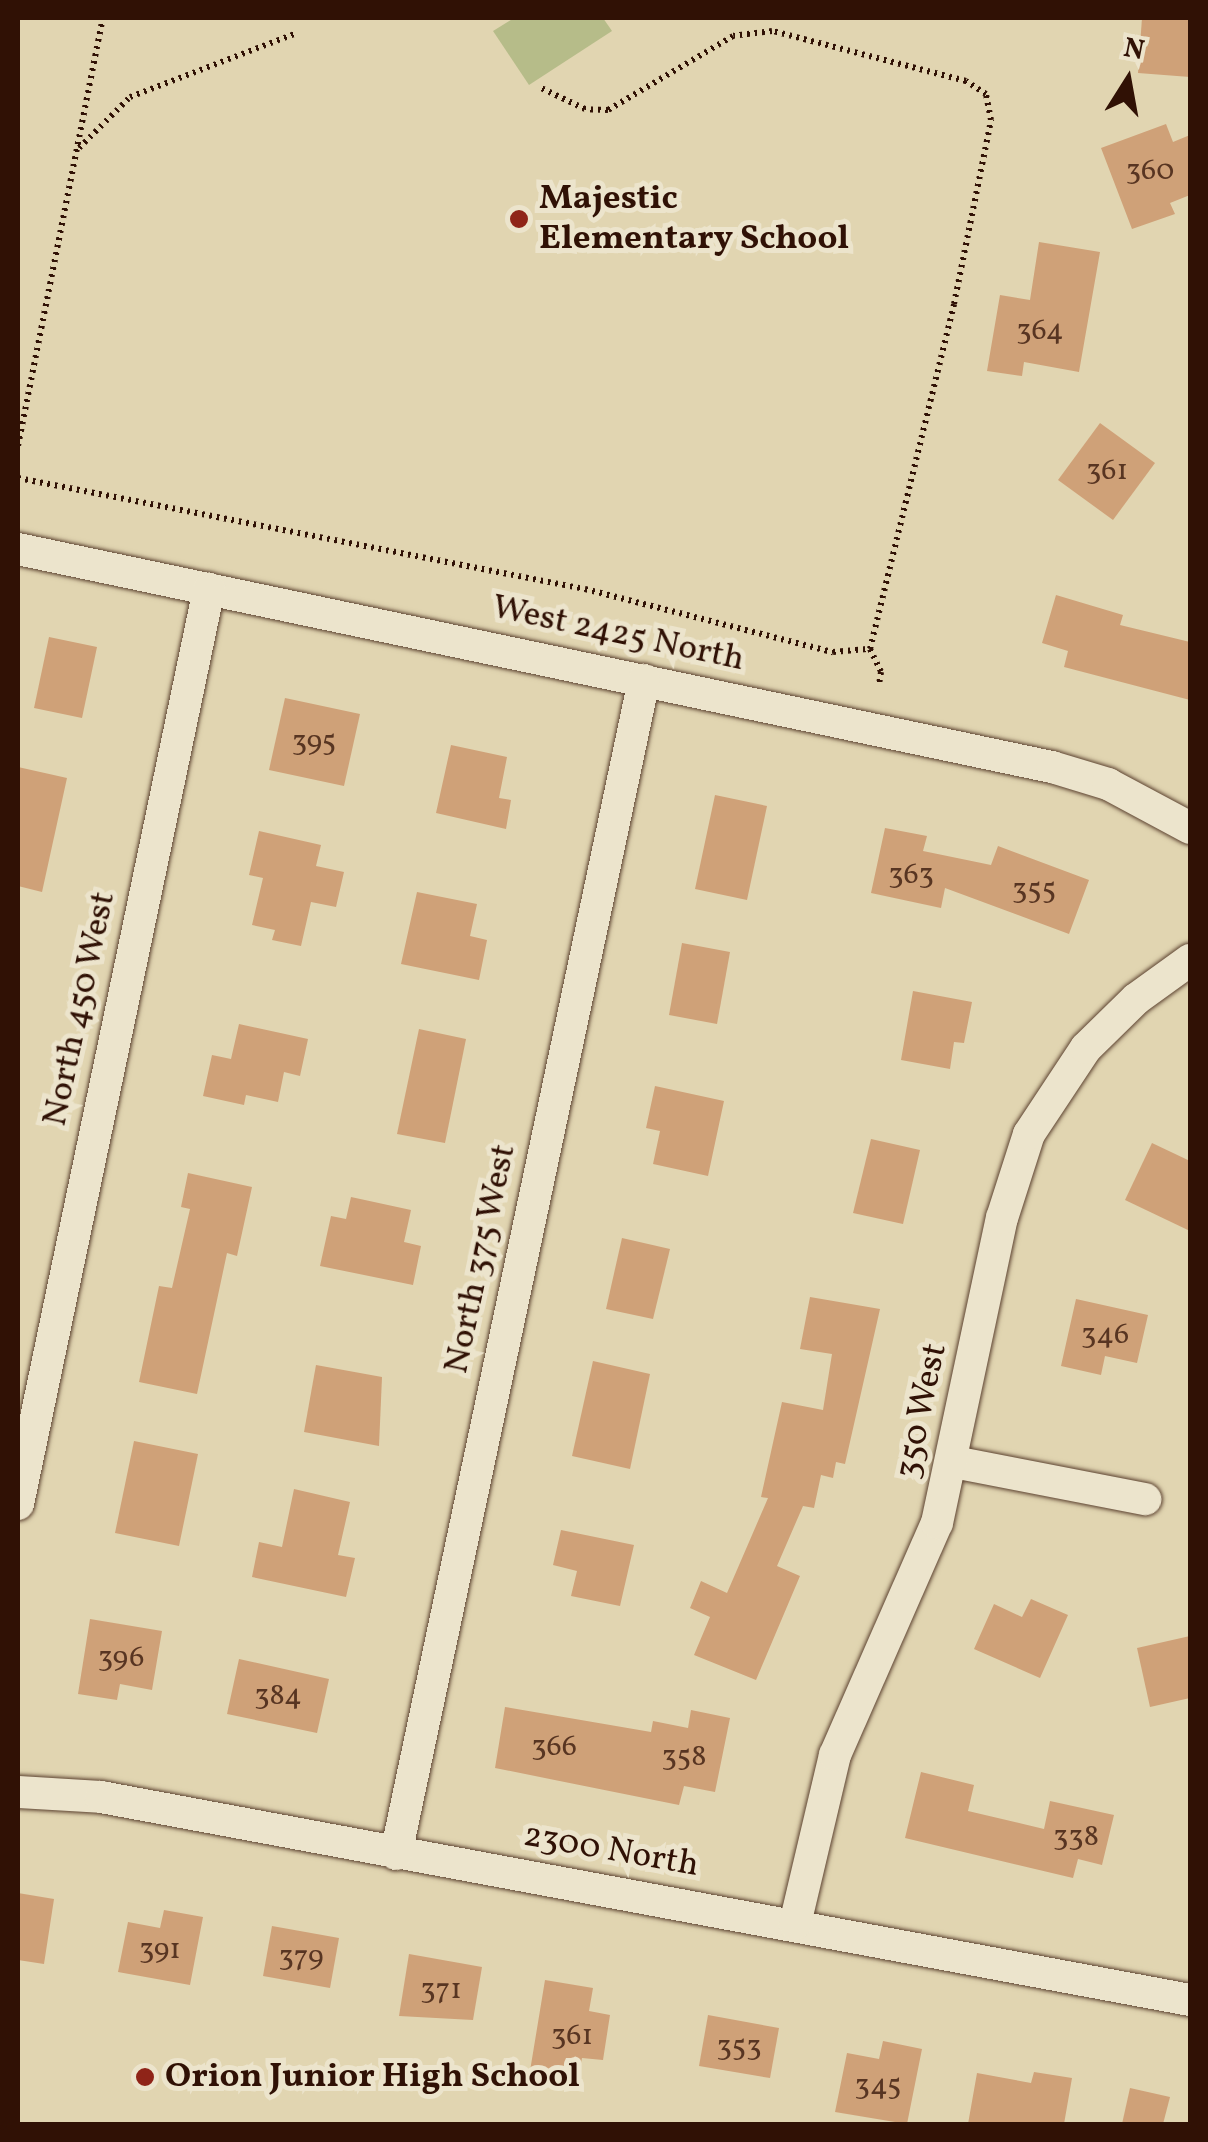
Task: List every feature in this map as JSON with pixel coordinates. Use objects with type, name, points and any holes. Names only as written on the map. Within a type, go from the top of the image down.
[{"type":"street","name":"West 2425 North","points":[[18,549],[1052,767],[1108,784],[1190,828]]},
{"type":"street","name":"North 450 West","points":[[18,1504],[208,590]]},
{"type":"street","name":"North 375 West","points":[[396,1854],[644,680]]},
{"type":"street","name":"350 West","points":[[795,1924],[835,1754],[912,1586],[954,1462],[1002,1218],[1029,1134],[1086,1048],[1136,999],[1190,960]]},
{"type":"street","points":[[954,1462],[1145,1499]]},
{"type":"street","name":"2300 North","points":[[18,1792],[101,1797],[1190,2000]]},
{"type":"path","points":[[18,446],[103,18]]},
{"type":"path","points":[[539,87],[585,109],[608,110],[733,36],[772,31],[966,81],[986,94],[991,120],[954,304],[870,649],[881,672],[879,684]]},
{"type":"path","points":[[76,151],[130,97],[294,34]]},
{"type":"path","points":[[18,478],[585,590],[832,652],[870,649]]},
{"type":"green space","points":[[514,18],[603,18],[612,31],[529,85],[493,31]]},
{"type":"building","points":[[1142,18],[1190,18],[1190,77],[1138,73]]},
{"type":"building","points":[[1166,124],[1173,142],[1190,135],[1190,195],[1170,203],[1175,214],[1132,229],[1101,148]]},
{"type":"building","points":[[1039,242],[1100,252],[1079,372],[1024,362],[1022,376],[987,371],[1000,295],[1030,300]]},
{"type":"building","points":[[1100,423],[1155,463],[1113,520],[1058,480]]},
{"type":"building","points":[[1056,595],[1123,615],[1120,625],[1190,642],[1190,700],[1064,667],[1068,651],[1042,643]]},
{"type":"building","points":[[49,637],[97,647],[82,718],[34,708]]},
{"type":"building","points":[[285,698],[360,714],[344,786],[269,770]]},
{"type":"building","points":[[451,745],[507,757],[499,798],[511,800],[506,829],[436,813]]},
{"type":"building","points":[[18,767],[67,778],[42,892],[18,886]]},
{"type":"building","points":[[715,795],[767,806],[747,900],[695,889]]},
{"type":"building","points":[[885,828],[927,836],[923,851],[991,865],[998,846],[1089,880],[1069,934],[945,888],[941,908],[871,893]]},
{"type":"building","points":[[259,831],[321,845],[316,866],[344,872],[336,907],[311,902],[301,946],[272,940],[275,930],[252,925],[263,878],[249,875]]},
{"type":"building","points":[[417,892],[477,904],[470,936],[487,940],[479,980],[401,964]]},
{"type":"building","points":[[682,943],[730,952],[717,1024],[669,1015]]},
{"type":"building","points":[[913,991],[972,1002],[964,1043],[954,1042],[950,1069],[901,1060]]},
{"type":"building","points":[[239,1024],[308,1039],[300,1076],[284,1072],[278,1102],[246,1095],[244,1105],[203,1096],[212,1055],[231,1059]]},
{"type":"building","points":[[419,1029],[466,1039],[445,1143],[397,1134]]},
{"type":"building","points":[[655,1086],[724,1101],[708,1176],[653,1164],[660,1131],[646,1128]]},
{"type":"building","points":[[871,1139],[920,1150],[903,1224],[853,1213]]},
{"type":"building","points":[[1152,1143],[1190,1161],[1190,1231],[1125,1200]]},
{"type":"building","points":[[188,1173],[252,1187],[237,1256],[227,1253],[197,1394],[139,1382],[159,1286],[172,1288],[190,1209],[181,1207]]},
{"type":"building","points":[[351,1197],[411,1210],[404,1242],[421,1246],[413,1285],[320,1266],[331,1216],[346,1219]]},
{"type":"building","points":[[622,1238],[670,1249],[653,1319],[606,1309]]},
{"type":"building","points":[[810,1297],[880,1309],[845,1464],[836,1462],[833,1478],[821,1475],[814,1508],[803,1506],[777,1566],[800,1576],[756,1680],[694,1655],[710,1617],[690,1608],[701,1581],[727,1593],[768,1498],[761,1497],[782,1402],[823,1410],[832,1354],[800,1349]]},
{"type":"building","points":[[1076,1299],[1148,1315],[1137,1363],[1105,1356],[1101,1375],[1061,1366]]},
{"type":"building","points":[[593,1361],[650,1374],[630,1469],[572,1456]]},
{"type":"building","points":[[316,1365],[382,1377],[379,1446],[304,1432]]},
{"type":"building","points":[[134,1441],[198,1454],[179,1546],[115,1533]]},
{"type":"building","points":[[294,1489],[350,1502],[338,1555],[355,1558],[346,1597],[252,1577],[259,1542],[282,1547]]},
{"type":"building","points":[[561,1530],[634,1545],[620,1606],[571,1596],[577,1571],[553,1565]]},
{"type":"building","points":[[1031,1599],[1068,1615],[1040,1678],[974,1649],[994,1604],[1022,1617]]},
{"type":"building","points":[[90,1619],[162,1631],[152,1690],[120,1684],[117,1700],[78,1694]]},
{"type":"building","points":[[1190,1636],[1190,1698],[1150,1707],[1137,1648]]},
{"type":"building","points":[[239,1659],[329,1679],[317,1733],[227,1714]]},
{"type":"building","points":[[505,1707],[651,1732],[653,1721],[688,1728],[691,1710],[730,1718],[715,1792],[684,1786],[679,1805],[495,1768]]},
{"type":"building","points":[[921,1772],[974,1785],[968,1811],[1044,1829],[1050,1801],[1114,1815],[1102,1865],[1078,1859],[1073,1878],[905,1838]]},
{"type":"building","points":[[18,1893],[54,1899],[44,1964],[18,1960]]},
{"type":"building","points":[[164,1910],[203,1917],[190,1985],[118,1972],[128,1922],[160,1928]]},
{"type":"building","points":[[272,1926],[339,1938],[330,1988],[263,1976]]},
{"type":"building","points":[[409,1954],[482,1967],[473,2020],[399,2016]]},
{"type":"building","points":[[545,1980],[593,1988],[589,2011],[610,2015],[603,2060],[582,2058],[578,2079],[530,2071]]},
{"type":"building","points":[[708,2015],[779,2028],[770,2078],[699,2066]]},
{"type":"building","points":[[883,2041],[922,2049],[907,2124],[835,2112],[847,2053],[879,2059]]},
{"type":"building","points":[[1034,2072],[1072,2078],[1064,2124],[968,2124],[977,2073],[1031,2083]]},
{"type":"building","points":[[1130,2088],[1170,2097],[1163,2124],[1122,2124]]},
{"type":"place","name":"Majestic Elementary School","points":[[519,219]]},
{"type":"place","name":"Orion Junior High School","points":[[145,2077]]}]
